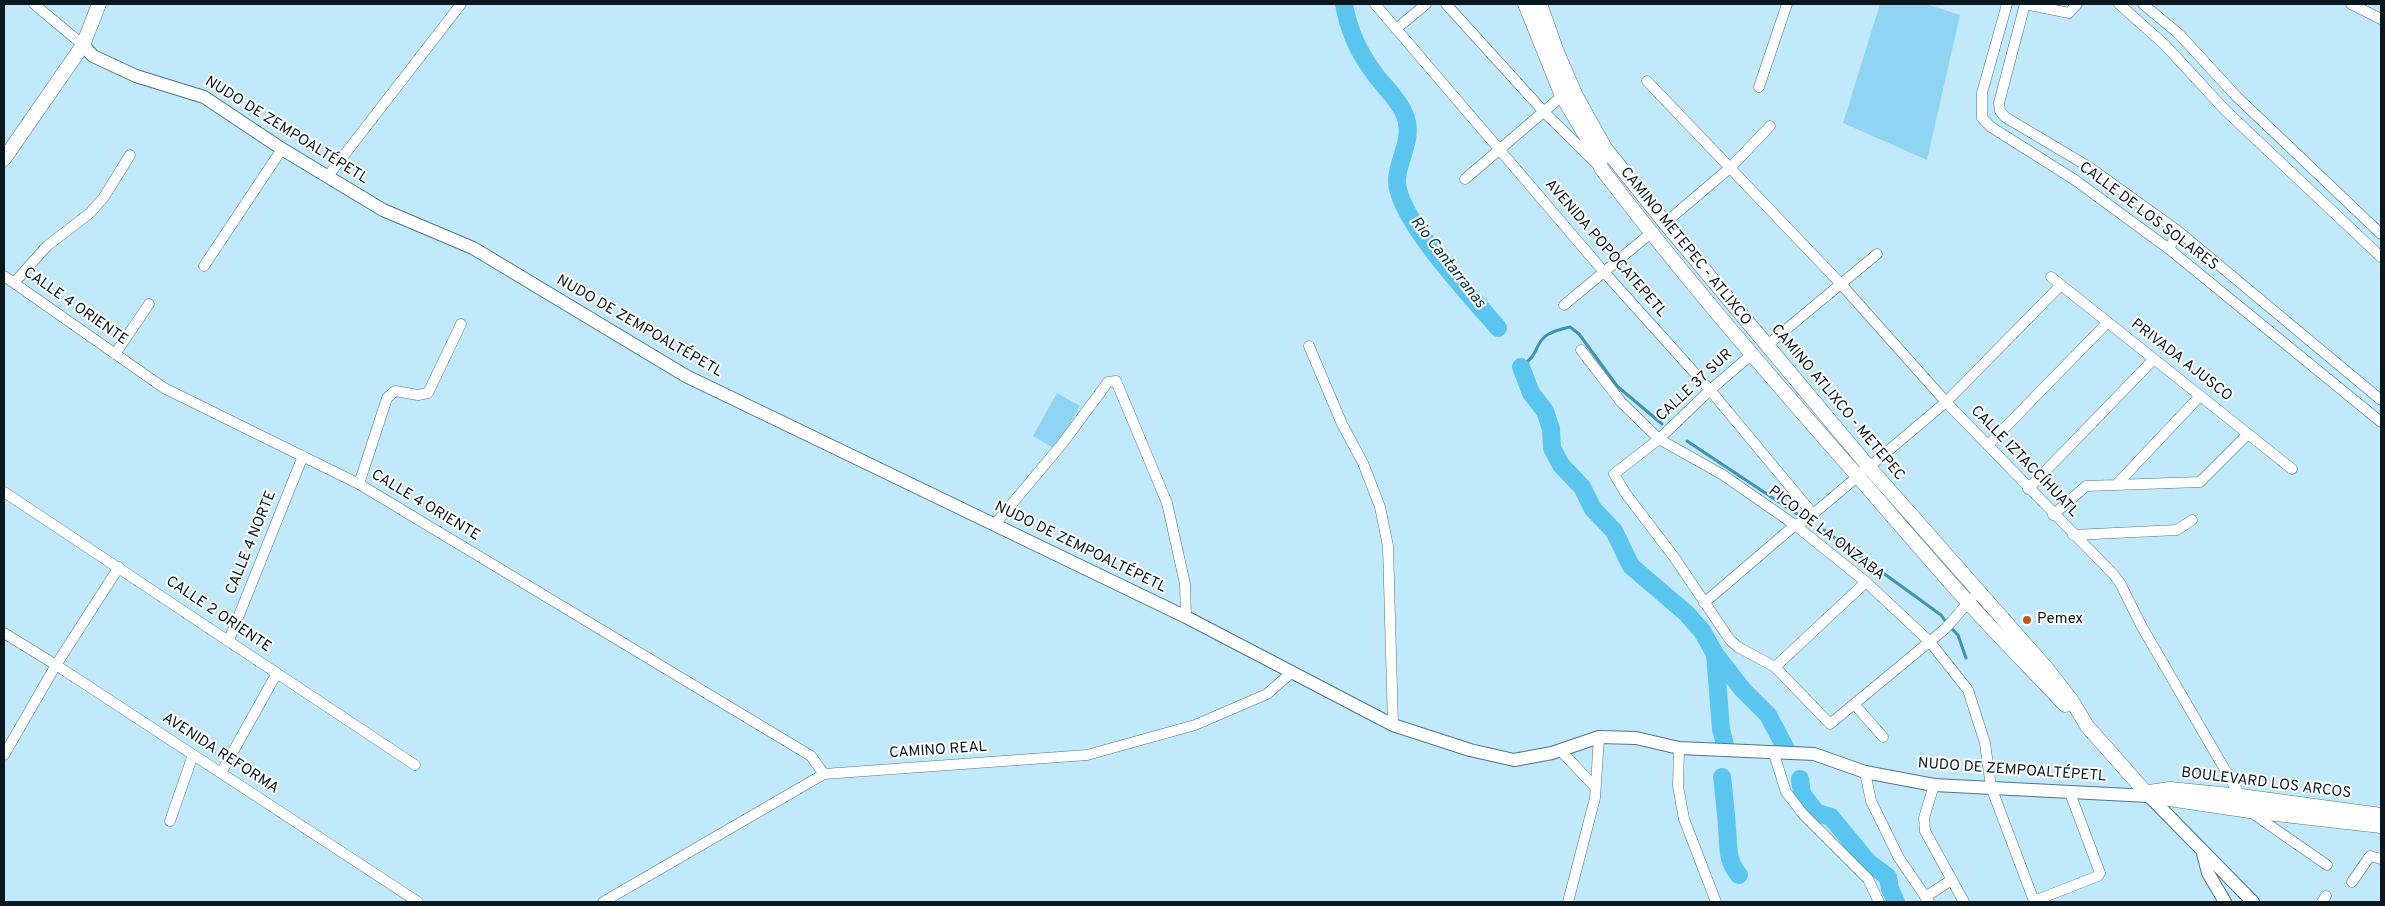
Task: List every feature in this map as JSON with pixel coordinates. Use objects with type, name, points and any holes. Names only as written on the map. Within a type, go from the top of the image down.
[{"type":"main road","points":[[4,159],[83,45],[99,4]]},
{"type":"main road","name":"CAMINO METEPEC - ATLIXCO","points":[[1525,4],[1562,96],[1600,160],[1601,168],[1650,233],[1707,299],[1751,355],[1857,476],[1973,597],[2145,794]]},
{"type":"main road","name":"CAMINO ATLIXCO - METEPEC","points":[[1540,4],[1572,87],[1605,148],[1766,346],[1868,466],[1973,597]]},
{"type":"main road","name":"BOULEVARD LOS ARCOS","points":[[2145,794],[2170,789],[2240,796],[2381,815]]},
{"type":"main road","name":"BOULEVARD LOS ARCOS","points":[[2145,794],[2250,811],[2381,826]]},
{"type":"street","points":[[34,4],[83,45]]},
{"type":"street","points":[[328,176],[462,4]]},
{"type":"street","name":"AVENIDA POPOCATEPETL","points":[[1375,4],[1604,272],[1710,390],[1813,514]]},
{"type":"street","points":[[1396,29],[1426,4]]},
{"type":"street","points":[[1446,4],[1545,113],[1601,168]]},
{"type":"street","points":[[1759,87],[1787,4]]},
{"type":"street","name":"CALLE DE LOS SOLARES","points":[[2007,4],[1982,93],[1982,118],[1991,127],[2074,180],[2169,249],[2381,422]]},
{"type":"street","name":"CALLE DE LOS SOLARES","points":[[2077,4],[2069,13],[2025,4],[1999,103],[2000,111],[2005,117],[2090,167],[2178,231],[2381,400]]},
{"type":"street","points":[[2119,4],[2165,45],[2224,110],[2381,257]]},
{"type":"street","points":[[2144,4],[2179,34],[2236,96],[2381,234]]},
{"type":"street","points":[[2351,4],[2381,19]]},
{"type":"street","name":"NUDO DE ZEMPOALTÉPETL","points":[[83,45],[93,56],[136,76],[204,97],[282,149],[383,210],[473,248],[686,376],[1186,617],[1393,725],[1470,750],[1514,760],[1560,750],[1599,737],[1636,738],[1679,748],[1774,754],[1814,754],[1865,772],[1934,785],[2070,793],[2145,794]]},
{"type":"street","name":"CALLE IZTACCÍHUATL","points":[[1647,81],[1840,283],[1946,402],[2120,583],[2142,627],[2250,811]]},
{"type":"street","points":[[1465,179],[1499,148],[1545,113],[1562,96]]},
{"type":"street","points":[[2224,110],[2236,96]]},
{"type":"street","points":[[1665,223],[1730,167],[1770,126]]},
{"type":"street","points":[[204,266],[282,149]]},
{"type":"street","points":[[14,283],[47,246],[95,208],[104,197],[130,154]]},
{"type":"street","points":[[2169,249],[2178,231]]},
{"type":"street","points":[[1564,305],[1650,233]]},
{"type":"street","points":[[1766,346],[1877,254]]},
{"type":"street","name":"CALLE 4 ORIENTE","points":[[4,276],[164,388],[359,484],[812,756],[824,774]]},
{"type":"street","name":"PRIVADA AJUSCO","points":[[2051,277],[2292,469]]},
{"type":"street","points":[[1973,597],[1952,623],[1830,724],[1775,667],[1738,647],[1730,640],[1704,603],[1795,525],[1813,514],[1946,402],[2060,286]]},
{"type":"street","points":[[115,354],[149,304]]},
{"type":"street","points":[[1988,446],[2108,322]]},
{"type":"street","points":[[359,484],[387,398],[395,391],[418,395],[428,393],[462,324]]},
{"type":"street","points":[[1308,346],[1342,424],[1363,463],[1380,507],[1388,546],[1393,725]]},
{"type":"street","name":"PICO DE LA ONZABA","points":[[1581,350],[1621,402],[1659,440],[1723,475],[1795,525],[1866,582],[1930,642],[1968,690],[1984,743],[1991,787],[2034,901]]},
{"type":"street","name":"CALLE 37 SUR","points":[[1704,603],[1674,557],[1626,494],[1614,474],[1659,440],[1710,390],[1751,355]]},
{"type":"street","points":[[2028,489],[2153,360]]},
{"type":"street","points":[[995,524],[1062,444],[1108,382],[1116,381],[1167,503],[1185,584],[1186,617]]},
{"type":"street","points":[[2349,396],[2361,384]]},
{"type":"street","points":[[2117,484],[2200,396]]},
{"type":"street","points":[[2053,515],[2086,486],[2200,482],[2248,434]]},
{"type":"street","name":"CALLE 4 NORTE","points":[[229,640],[303,456]]},
{"type":"street","name":"CALLE 2 ORIENTE","points":[[4,492],[415,765]]},
{"type":"street","points":[[2073,535],[2177,530],[2192,520]]},
{"type":"street","points":[[4,755],[56,665],[119,567]]},
{"type":"street","points":[[1775,667],[1866,582]]},
{"type":"street","name":"AVENIDA REFORMA","points":[[4,633],[418,902]]},
{"type":"street","points":[[221,773],[277,673]]},
{"type":"street","name":"CAMINO REAL","points":[[603,902],[824,774],[1087,755],[1195,725],[1268,694],[1291,673]]},
{"type":"street","points":[[1854,706],[1883,737]]},
{"type":"street","points":[[1568,902],[1596,787],[1599,737]]},
{"type":"street","points":[[1679,748],[1678,786],[1684,819],[1716,902]]},
{"type":"street","points":[[1560,750],[1596,787]]},
{"type":"street","points":[[1774,754],[1786,792],[1803,814],[1868,879],[1879,902]]},
{"type":"street","points":[[170,821],[193,755]]},
{"type":"street","points":[[1865,772],[1871,801],[1899,858],[1927,899],[1950,881]]},
{"type":"street","points":[[1934,785],[1924,818],[1926,831],[1950,881],[1964,902]]},
{"type":"street","points":[[2034,901],[2098,876],[2100,873],[2070,793]]},
{"type":"street","points":[[2145,794],[2253,902]]},
{"type":"street","points":[[2250,811],[2327,865]]},
{"type":"street","points":[[2203,853],[2208,873],[2226,902]]},
{"type":"street","points":[[2352,882],[2370,856],[2381,858]]},
{"type":"shaded area","points":[[1880,4],[1926,4],[1960,15],[1927,160],[1843,123]]},
{"type":"shaded area","points":[[1057,393],[1080,406],[1055,449],[1033,436]]},
{"type":"waterway","name":"Rio Cantarranas","points":[[1344,4],[1351,30],[1362,55],[1397,102],[1407,122],[1407,138],[1397,179],[1400,195],[1408,214],[1437,256],[1498,328]]},
{"type":"waterway","points":[[1521,367],[1534,354],[1542,339],[1570,327],[1579,334],[1617,386],[1662,424]]},
{"type":"waterway","name":"Rio Cantarranas","points":[[1521,367],[1531,393],[1545,411],[1551,429],[1552,448],[1561,465],[1582,487],[1593,509],[1614,531],[1631,566],[1686,613],[1702,631],[1715,654],[1721,729],[1725,745]]},
{"type":"waterway","points":[[1687,441],[1797,514]]},
{"type":"waterway","points":[[1824,530],[1941,615],[1946,622]]},
{"type":"waterway","points":[[1951,628],[1958,635],[1966,658]]},
{"type":"waterway","name":"Rio Cantarranas","points":[[1715,654],[1743,690],[1768,715],[1785,747]]},
{"type":"waterway","name":"Rio Cantarranas","points":[[1722,777],[1730,859],[1739,875]]},
{"type":"waterway","name":"Rio Cantarranas","points":[[1800,779],[1802,794],[1817,813],[1831,817],[1868,862],[1888,877],[1890,889],[1896,902]]},
{"type":"place","name":"Pemex","points":[[2027,620]]}]
